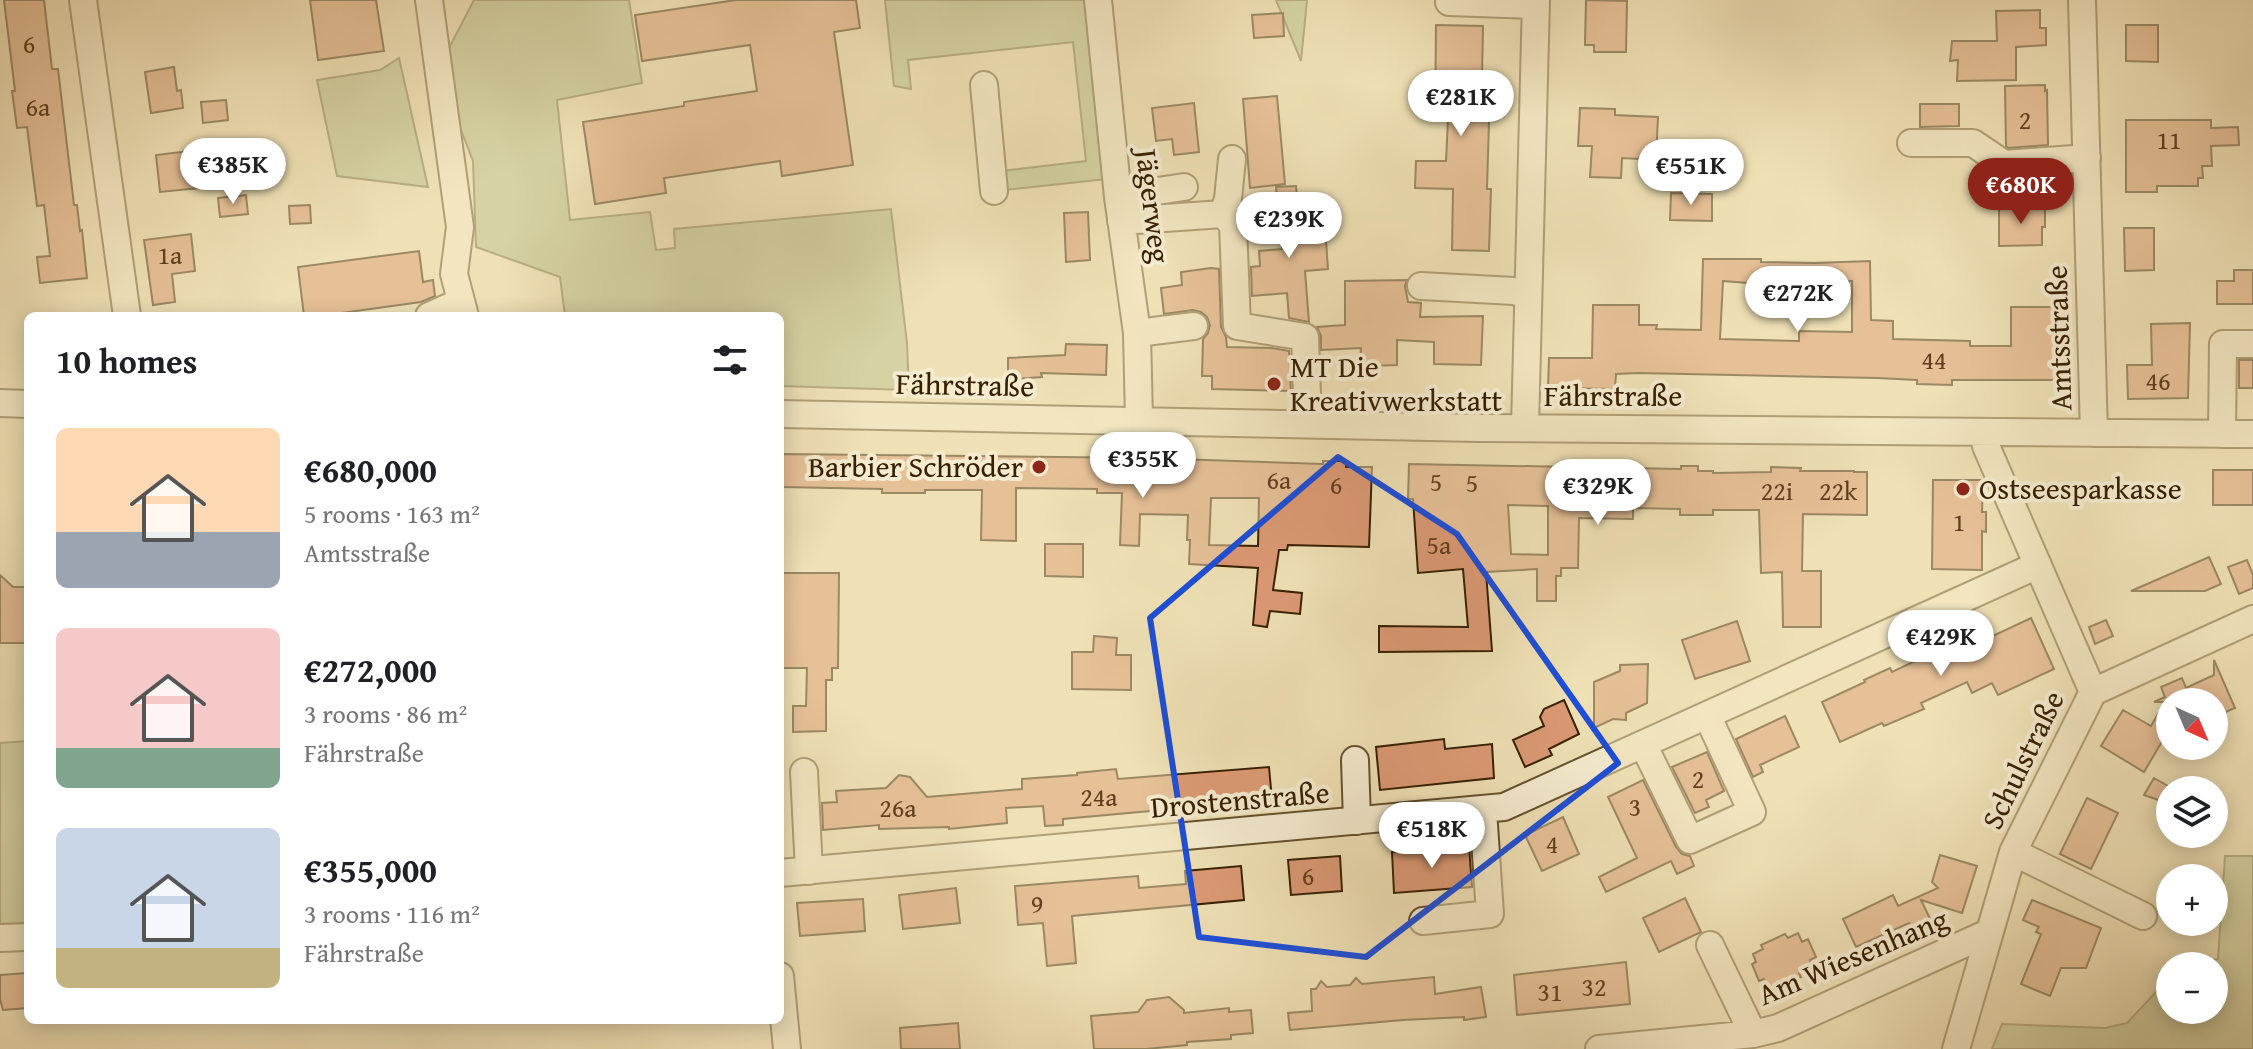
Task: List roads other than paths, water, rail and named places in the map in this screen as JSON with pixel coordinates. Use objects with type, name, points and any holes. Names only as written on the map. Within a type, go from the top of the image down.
[{"type":"street","points":[[83,0],[126,312]]},
{"type":"street","points":[[429,0],[460,227],[454,274],[463,309]]},
{"type":"street","name":"Jägerweg","points":[[1098,0],[1120,209],[1137,333],[1139,420]]},
{"type":"street","name":"Amtsstraße","points":[[2082,0],[2094,433]]},
{"type":"street","points":[[1449,2],[1536,2],[1525,427]]},
{"type":"street","points":[[984,85],[994,191]]},
{"type":"street","points":[[1911,143],[1973,143],[2004,164],[2087,158]]},
{"type":"street","points":[[1223,214],[1228,199],[1232,159]]},
{"type":"street","points":[[1120,209],[1184,187]]},
{"type":"street","points":[[1120,209],[1223,214],[1233,225],[1237,326],[1305,337],[1308,424]]},
{"type":"street","points":[[1421,286],[1514,291],[1528,295]]},
{"type":"street","points":[[1137,333],[1194,326]]},
{"type":"street","points":[[2222,434],[2223,344],[2253,344]]},
{"type":"street","points":[[0,403],[24,404]]},
{"type":"street","name":"Fährstraße","points":[[784,414],[1525,427],[2253,434]]},
{"type":"street","points":[[1987,432],[1986,446],[2093,692]]},
{"type":"street","name":"Drostenstraße","points":[[784,873],[1504,807],[2038,565]]},
{"type":"street","name":"Schulstraße","points":[[1956,1049],[2013,852],[2093,692],[2253,619]]},
{"type":"street","points":[[1643,744],[1690,840],[1752,812],[1707,715]]},
{"type":"street","points":[[1355,760],[1357,821]]},
{"type":"street","points":[[804,772],[809,871]]},
{"type":"street","points":[[1423,921],[1490,914],[1483,810]]},
{"type":"street","points":[[2013,852],[2143,916]]},
{"type":"street","name":"Am Wiesenhang","points":[[1599,1049],[1753,1034],[1778,1028],[1988,933]]},
{"type":"street","points":[[0,938],[24,937]]},
{"type":"street","points":[[1710,945],[1753,1034]]},
{"type":"street","points":[[784,1018],[787,1049]]},
{"type":"place","name":"MT Die Kreativwerkstatt","points":[[1274,384]]},
{"type":"place","name":"Barbier Schröder","points":[[1039,467]]},
{"type":"place","name":"Ostseesparkasse","points":[[1963,489]]}]
